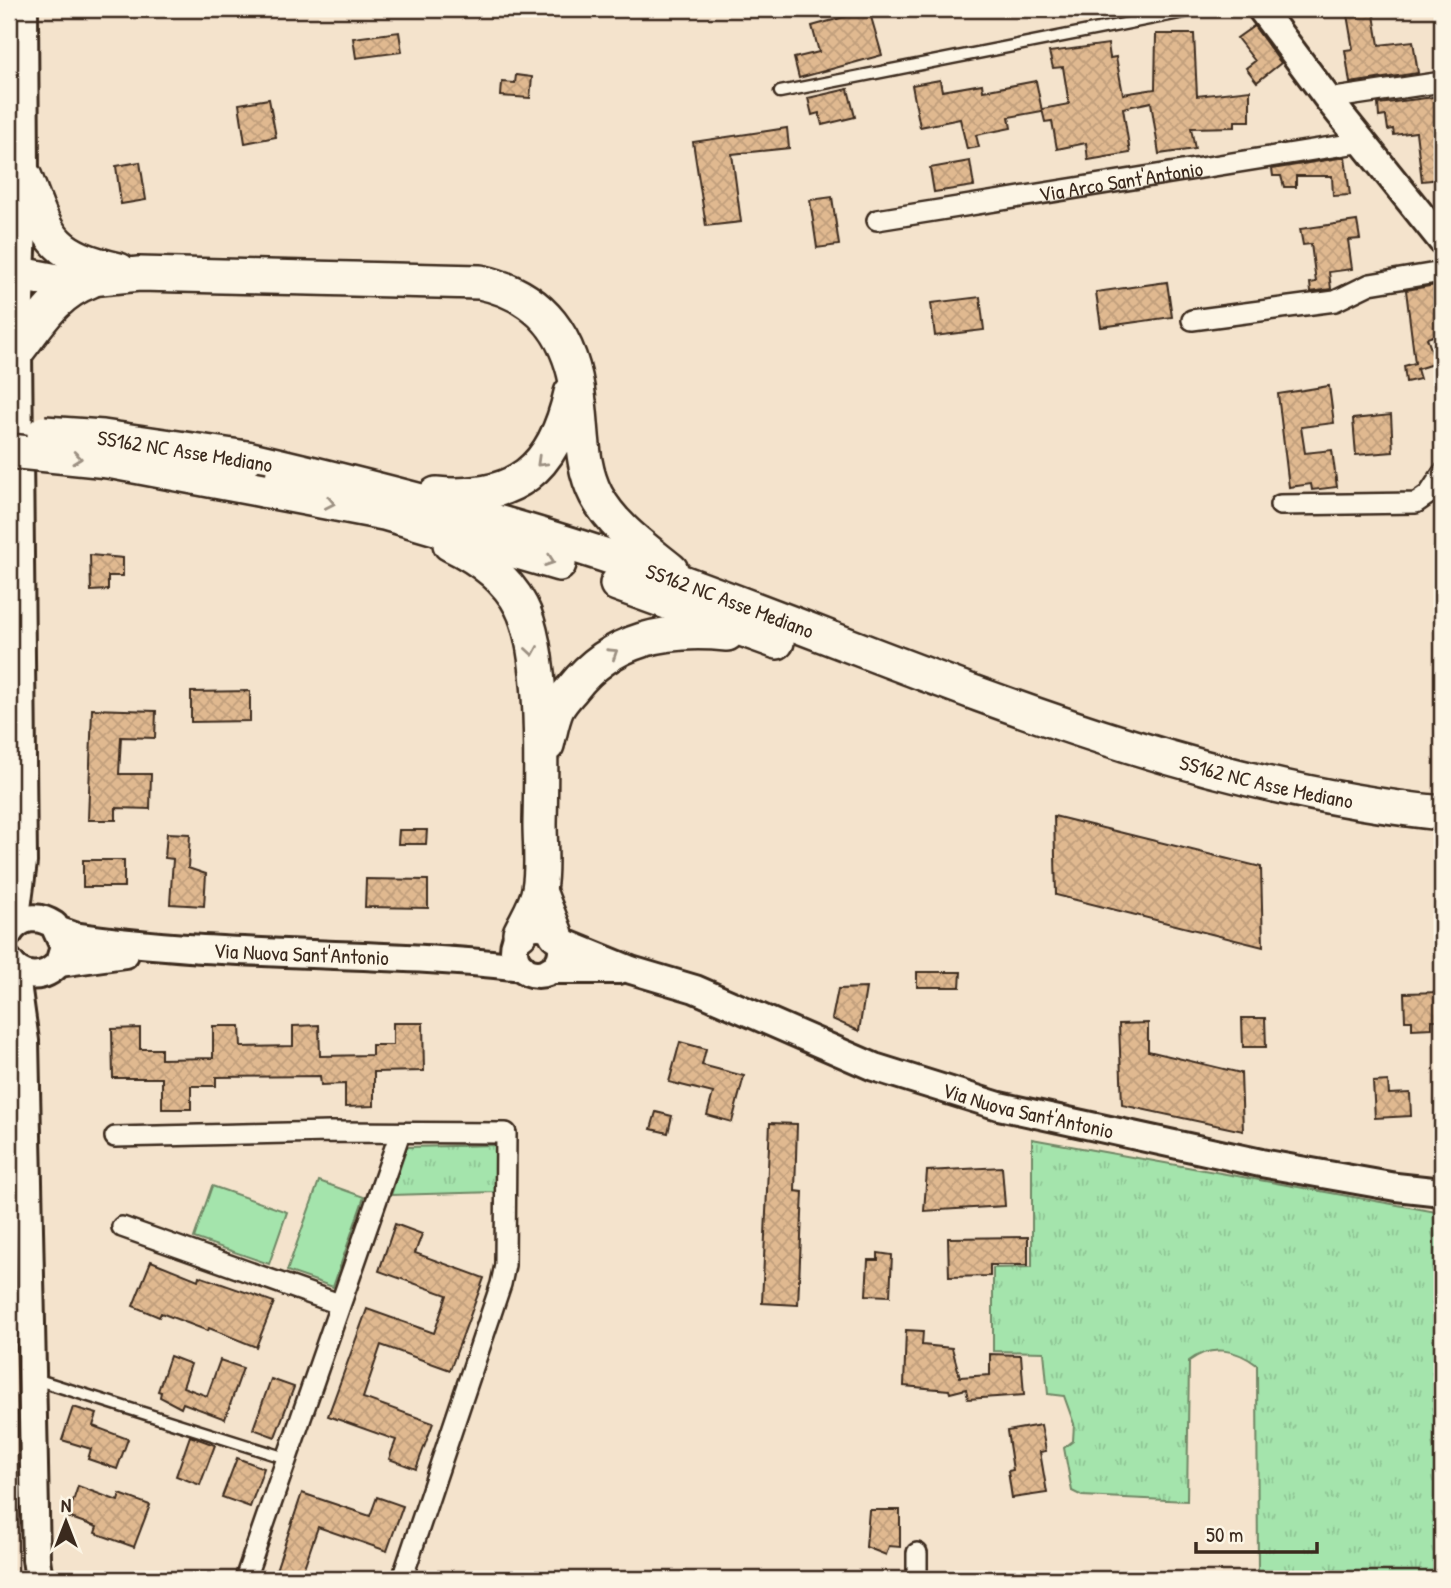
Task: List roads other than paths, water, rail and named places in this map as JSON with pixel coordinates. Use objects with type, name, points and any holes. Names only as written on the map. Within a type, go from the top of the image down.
[{"type":"highway","points":[[25,177],[53,241],[93,272]]},
{"type":"highway","points":[[17,264],[56,261],[93,272],[480,282],[506,287],[531,302],[550,319],[566,344],[574,377],[585,464],[595,493],[618,525],[690,584]]},
{"type":"highway","points":[[18,350],[53,302],[93,272]]},
{"type":"highway","points":[[386,502],[483,492],[502,488],[527,476],[551,453],[565,420],[574,377]]},
{"type":"highway","name":"SS162 NC Asse Mediano","points":[[9,431],[103,437],[247,458],[386,502],[1016,728],[1206,789],[1315,813],[1442,832]]},
{"type":"highway","name":"SS162 NC Asse Mediano","points":[[9,451],[108,461],[263,490],[386,502],[518,527],[690,584],[932,677],[1161,756],[1319,794],[1442,813]]},
{"type":"highway","points":[[386,502],[471,554],[498,575],[522,607],[531,642],[538,695],[541,768],[539,891],[558,938]]},
{"type":"highway","points":[[541,768],[558,708],[583,675],[616,649],[653,635],[688,631],[768,639]]},
{"type":"highway","points":[[518,936],[539,891]]},
{"type":"street","points":[[12,928],[23,862],[15,513],[17,264],[25,177],[24,9]]},
{"type":"street","points":[[1261,9],[1328,99],[1442,241]]},
{"type":"street","points":[[1328,99],[1442,82]]},
{"type":"street","name":"Via Arco Sant'Antonio","points":[[877,220],[1363,142]]},
{"type":"street","points":[[1192,320],[1335,301],[1370,284],[1442,272]]},
{"type":"street","points":[[1280,505],[1416,503],[1429,494],[1442,474]]},
{"type":"street","points":[[23,862],[64,947],[32,1005],[25,1041]]},
{"type":"street","name":"Via Nuova Sant'Antonio","points":[[12,928],[31,918],[53,926],[168,949],[436,958],[522,967],[536,974],[550,970],[631,970]]},
{"type":"street","name":"Via Nuova Sant'Antonio","points":[[436,958],[518,936],[534,926],[542,926],[558,938],[631,970],[708,994],[874,1067],[999,1106],[1261,1163],[1396,1187],[1442,1192]]},
{"type":"street","points":[[518,936],[514,954],[522,967]]},
{"type":"street","points":[[550,970],[561,958],[558,938]]},
{"type":"street","name":"Via Nuova Sant'Antonio","points":[[12,965],[30,976],[53,969],[168,949]]},
{"type":"street","points":[[12,965],[25,1041],[36,1573]]},
{"type":"street","points":[[245,1579],[400,1133]]},
{"type":"street","points":[[115,1137],[506,1133],[505,1265],[501,1284],[402,1579]]},
{"type":"street","points":[[122,1227],[339,1304]]},
{"type":"street","points":[[917,1553],[917,1579]]},
{"type":"lane","points":[[780,92],[1200,9]]},
{"type":"lane","points":[[31,1377],[286,1458]]}]
